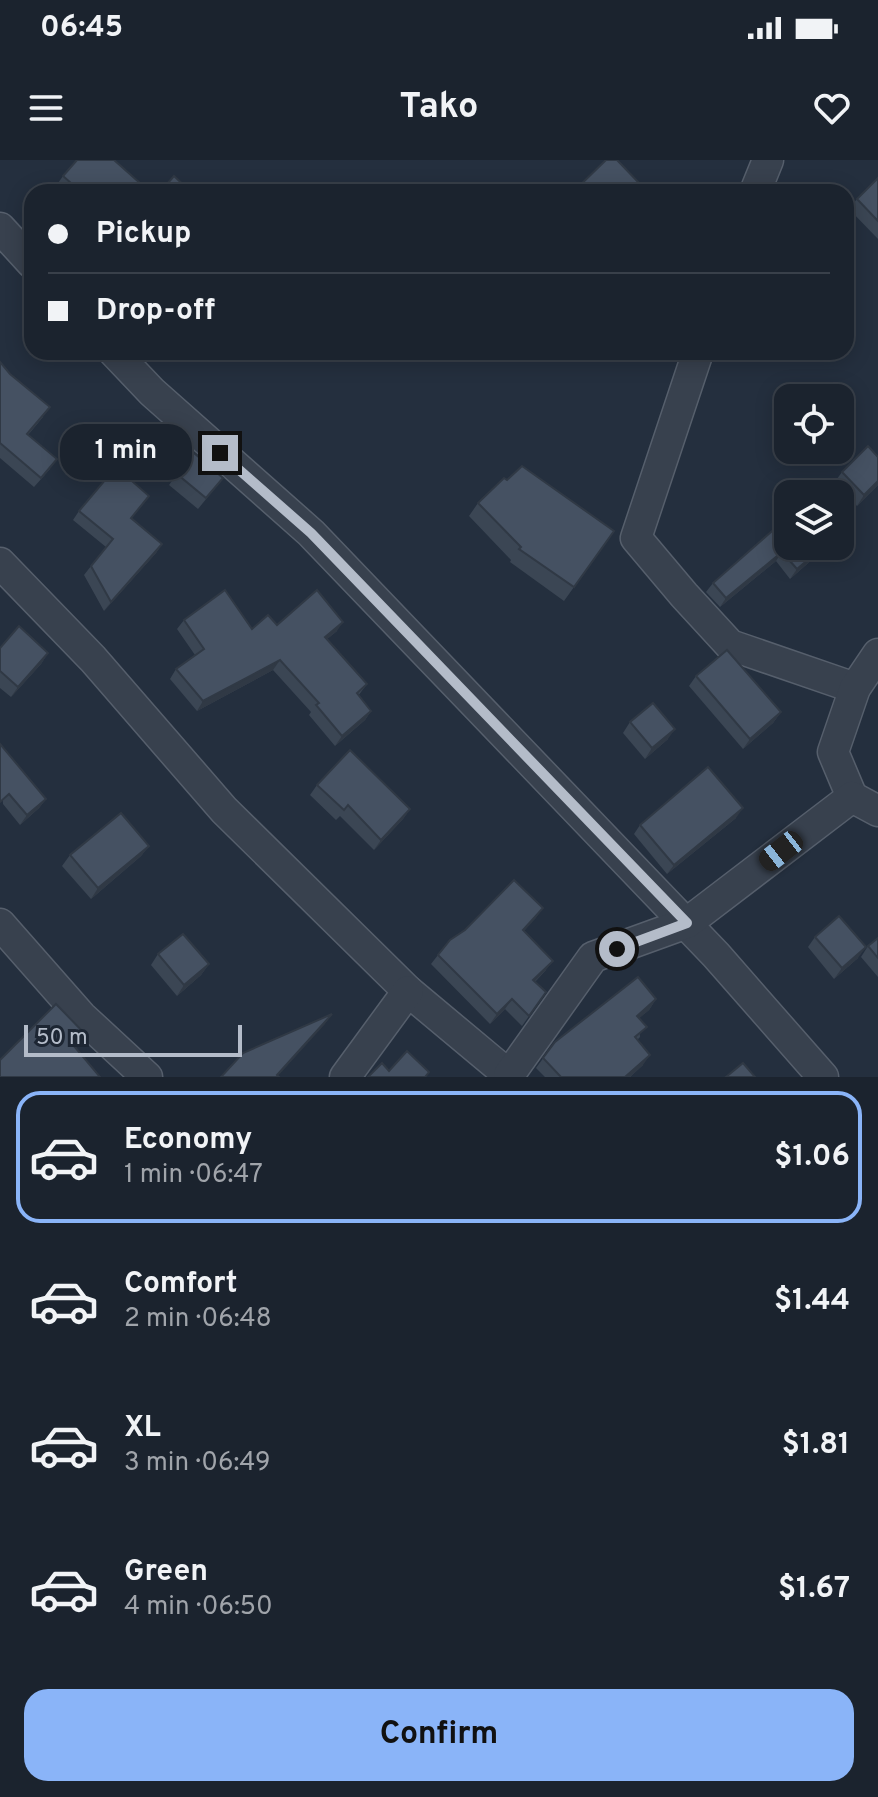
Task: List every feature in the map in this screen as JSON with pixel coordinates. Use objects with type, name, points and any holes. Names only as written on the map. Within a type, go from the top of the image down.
[{"type":"street","points":[[758,184],[768,160]]},
{"type":"street","points":[[0,228],[24,254]]},
{"type":"street","points":[[122,360],[152,392],[311,533],[687,923],[823,1077]]},
{"type":"street","points":[[695,360],[636,538],[730,645],[855,688]]},
{"type":"street","points":[[0,563],[93,659],[224,810],[408,991],[510,1076],[593,957],[687,923],[865,804],[833,752],[855,688],[878,654]]},
{"type":"street","points":[[0,924],[81,1016],[147,1077]]},
{"type":"street","points":[[345,1077],[408,991]]},
{"type":"building","points":[[77,160],[114,160],[141,184],[72,184],[63,176]]},
{"type":"building","points":[[606,160],[617,160],[640,184],[581,184]]},
{"type":"building","points":[[174,176],[182,184],[167,184]]},
{"type":"building","points":[[878,178],[878,221],[857,199]]},
{"type":"building","points":[[0,362],[50,407],[27,434],[57,459],[41,478],[0,443]]},
{"type":"building","points":[[868,446],[878,457],[878,481],[864,495],[854,485],[854,480],[850,480],[842,472],[854,464],[854,460]]},
{"type":"building","points":[[194,453],[223,478],[206,498],[177,474]]},
{"type":"building","points":[[522,466],[614,531],[574,587],[519,549],[521,547],[478,503],[504,478],[507,480]]},
{"type":"building","points":[[116,467],[149,496],[131,518],[162,544],[111,602],[91,566],[113,539],[79,511]]},
{"type":"building","points":[[774,529],[774,559],[726,598],[713,583]]},
{"type":"building","points":[[789,560],[808,560],[797,569]]},
{"type":"building","points":[[225,590],[252,629],[268,615],[277,625],[317,590],[343,622],[325,637],[367,684],[357,693],[371,711],[342,736],[316,705],[319,703],[280,660],[203,701],[176,669],[204,649],[184,620]]},
{"type":"building","points":[[19,626],[48,653],[18,687],[0,671],[0,648]]},
{"type":"building","points":[[727,650],[781,712],[750,739],[696,676]]},
{"type":"building","points":[[653,703],[675,729],[652,748],[630,722]]},
{"type":"building","points":[[0,744],[46,799],[27,815],[9,794],[0,802]]},
{"type":"building","points":[[350,750],[410,809],[381,840],[348,805],[344,810],[317,785]]},
{"type":"building","points":[[708,767],[743,808],[674,865],[640,825]]},
{"type":"building","points":[[121,813],[149,846],[98,888],[70,855]]},
{"type":"building","points":[[514,880],[543,908],[523,930],[553,961],[533,980],[546,992],[529,1016],[512,999],[497,1014],[438,955]]},
{"type":"building","points":[[839,916],[866,947],[842,968],[815,937]]},
{"type":"building","points":[[183,934],[209,964],[184,985],[158,954]]},
{"type":"building","points":[[878,938],[878,958],[868,946]]},
{"type":"building","points":[[638,977],[656,999],[637,1016],[647,1027],[635,1037],[650,1055],[625,1077],[561,1077],[543,1058],[555,1042]]},
{"type":"building","points":[[56,1004],[86,1035],[74,1046],[100,1077],[0,1077],[0,1060]]},
{"type":"building","points":[[332,1014],[277,1075],[279,1077],[221,1077],[243,1053]]},
{"type":"building","points":[[407,1051],[429,1072],[425,1077],[368,1077],[382,1063],[389,1071]]},
{"type":"building","points":[[743,1063],[755,1077],[726,1077]]},
{"type":"route","points":[[220,453],[311,533],[687,923],[617,949]]}]
